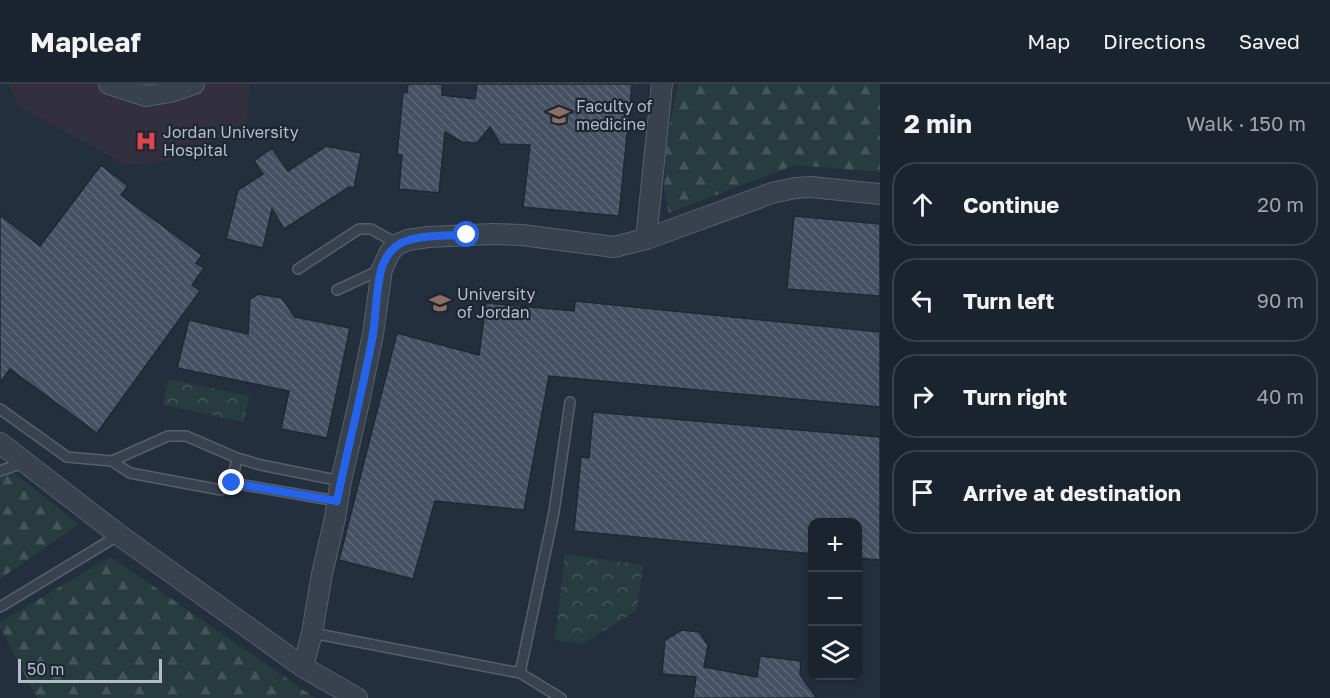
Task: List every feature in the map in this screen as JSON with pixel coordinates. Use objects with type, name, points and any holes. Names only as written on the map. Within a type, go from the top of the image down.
[{"type":"street","points":[[109,84],[146,96],[170,92],[194,84]]},
{"type":"street","points":[[646,239],[662,84]]},
{"type":"street","points":[[303,667],[312,633],[341,480],[373,334],[382,268],[390,252],[398,244],[428,237],[522,235],[615,246],[631,244],[795,188],[811,187],[880,194]]},
{"type":"street","points":[[0,443],[119,535],[303,667],[357,698]]},
{"type":"lane","points":[[298,269],[359,229],[370,228],[398,244]]},
{"type":"lane","points":[[337,290],[382,268]]},
{"type":"lane","points":[[520,673],[554,512],[570,402]]},
{"type":"lane","points":[[0,409],[67,458],[112,461],[168,436],[186,436],[237,458],[261,465],[341,480]]},
{"type":"lane","points":[[232,483],[237,458]]},
{"type":"lane","points":[[112,461],[130,473],[221,490],[232,483],[337,501]]},
{"type":"lane","points":[[0,471],[25,462]]},
{"type":"lane","points":[[0,607],[119,535]]},
{"type":"lane","points":[[312,633],[520,673],[561,698]]},
{"type":"shaded area","name":"Jordan University Hospital","points":[[9,84],[250,84],[247,123],[173,160],[127,165],[20,107]]},
{"type":"green space","points":[[678,84],[880,84],[880,172],[795,165],[669,213],[664,190],[667,139]]},
{"type":"green space","points":[[169,379],[249,396],[244,422],[163,405]]},
{"type":"green space","points":[[0,462],[79,524],[0,579]]},
{"type":"green space","points":[[565,554],[643,565],[637,610],[583,644],[555,640]]},
{"type":"green space","points":[[110,557],[315,698],[37,698],[0,627],[0,622]]},
{"type":"building","points":[[408,84],[442,84],[442,95],[475,99],[477,84],[632,84],[619,216],[523,207],[530,145],[500,144],[490,127],[477,143],[462,142],[445,132],[439,193],[399,189],[402,155],[397,155],[403,92],[407,93]]},
{"type":"building","points":[[326,146],[361,153],[354,188],[349,187],[284,229],[272,209],[263,248],[226,239],[238,190],[263,174],[254,161],[272,148],[288,171]]},
{"type":"building","points":[[101,165],[128,186],[121,195],[202,255],[196,263],[204,268],[192,285],[200,291],[97,433],[10,369],[0,383],[0,215],[40,246]]},
{"type":"building","points":[[794,216],[880,224],[880,296],[787,289]]},
{"type":"building","points":[[258,294],[282,298],[295,317],[350,328],[327,438],[281,429],[289,391],[177,368],[189,320],[248,334],[250,299]]},
{"type":"building","points":[[575,301],[880,332],[880,407],[549,376],[524,510],[435,501],[413,579],[339,560],[397,333],[479,355],[486,303],[574,311]]},
{"type":"building","points":[[593,412],[880,437],[880,560],[862,558],[862,518],[808,518],[808,554],[574,531],[581,457],[589,458]]},
{"type":"building","points":[[682,630],[699,632],[708,645],[704,667],[757,677],[760,656],[801,661],[800,675],[817,698],[693,698],[696,677],[662,674],[665,640]]},
{"type":"place","name":"Faculty of medicine","points":[[559,115]]},
{"type":"place","name":"Jordan University Hospital","points":[[146,141]]},
{"type":"place","name":"University of Jordan","points":[[440,303]]},
{"type":"route","points":[[232,483],[337,501],[373,334],[382,268],[390,252],[398,244],[408,240],[467,235]]}]
